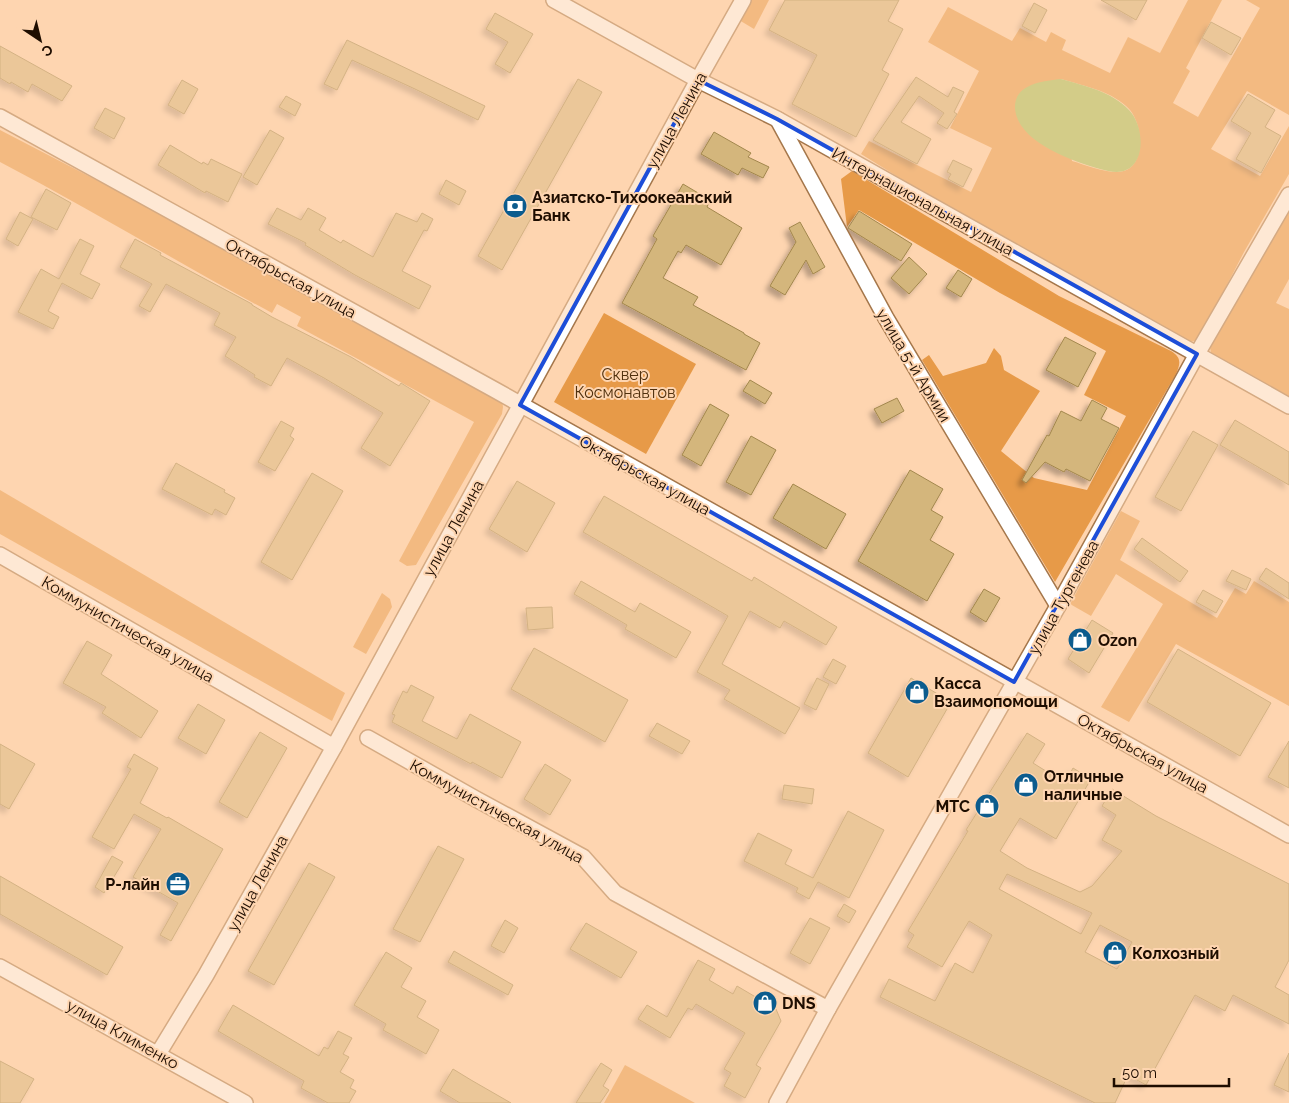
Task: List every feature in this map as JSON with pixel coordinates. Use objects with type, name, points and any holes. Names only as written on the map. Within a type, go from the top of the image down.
[{"type":"street","name":"Интернациональная улица","points":[[554,0],[698,80],[778,119],[1289,406]]},
{"type":"street","name":"улица Ленина","points":[[158,1054],[206,975],[334,747],[743,0]]},
{"type":"street","name":"Октябрьская улица","points":[[0,117],[1289,835]]},
{"type":"street","name":"улица 5-й Армии","points":[[778,119],[886,318],[1058,606]]},
{"type":"street","name":"улица Тургенева","points":[[777,1103],[1058,606],[1197,354],[1289,195]]},
{"type":"street","name":"Коммунистическая улица","points":[[0,555],[334,747]]},
{"type":"street","name":"Коммунистическая улица","points":[[368,738],[476,799],[583,856],[615,893],[828,1010]]},
{"type":"street","name":"улица Клименко","points":[[0,967],[245,1103]]},
{"type":"highlighted area","points":[[698,80],[777,119],[1197,354],[1014,682],[520,405]]},
{"type":"green space","points":[[750,0],[769,0],[754,29],[739,20]]},
{"type":"green space","points":[[1188,0],[1222,0],[1186,68],[1190,71],[1173,103],[1198,117],[1260,8],[1246,0],[1289,0],[1289,115],[1247,91],[1211,149],[1260,176],[1289,126],[1289,174],[1244,252],[1200,337],[1195,341],[1189,342],[1021,253],[861,154],[869,141],[971,192],[992,148],[950,128],[979,71],[928,42],[948,7],[1012,41],[1020,28],[1046,42],[1051,32],[1066,40],[1062,50],[1110,73],[1128,37],[1160,53]],"holes":[[[1061,79],[1107,94],[1130,110],[1135,118],[1140,137],[1138,157],[1133,165],[1126,170],[1117,172],[1106,171],[1072,161]]]},
{"type":"green space","points":[[0,130],[104,184],[502,400],[502,414],[416,565],[407,566],[399,561],[474,422],[297,326],[301,317],[277,304],[272,313],[0,162]]},
{"type":"green space","points":[[852,171],[1059,296],[1171,351],[1178,358],[1179,367],[1176,374],[1055,582],[922,360],[929,355],[943,376],[986,363],[994,348],[1001,356],[1004,370],[1040,391],[1001,451],[1034,478],[1087,490],[1126,416],[1084,395],[1106,351],[1000,293],[859,210],[847,227],[841,179]]},
{"type":"green space","points":[[1289,205],[1289,279],[1276,303],[1289,309],[1289,399],[1216,358],[1211,353],[1210,347]]},
{"type":"green space","name":"Сквер Космонавтов","points":[[604,313],[696,364],[646,454],[554,402]]},
{"type":"green space","points":[[0,490],[345,693],[332,721],[0,534]]},
{"type":"green space","points":[[1121,511],[1140,521],[1120,560],[1217,618],[1235,588],[1246,594],[1254,581],[1289,602],[1289,706],[1176,644],[1129,722],[1101,707],[1163,604],[1116,574],[1091,616],[1070,604]]},
{"type":"green space","points":[[382,593],[390,599],[392,607],[366,654],[353,647]]},
{"type":"green space","points":[[625,1065],[695,1103],[604,1103]]},
{"type":"shaded area","points":[[1061,79],[1106,94],[1129,110],[1137,124],[1141,142],[1140,151],[1133,165],[1123,171],[1106,171],[1061,155],[1035,140],[1025,131],[1018,120],[1015,108],[1019,94],[1031,85]]},
{"type":"building","points":[[785,0],[899,0],[888,21],[903,29],[882,70],[889,74],[856,137],[792,104],[817,55],[769,30]]},
{"type":"building","points":[[1101,0],[1147,0],[1136,20]]},
{"type":"building","points":[[1034,3],[1047,10],[1035,33],[1022,26]]},
{"type":"building","points":[[495,13],[533,34],[510,73],[495,64],[508,42],[486,29]]},
{"type":"building","points":[[1211,22],[1241,38],[1231,55],[1202,38]]},
{"type":"building","points":[[347,40],[485,106],[478,120],[352,60],[337,90],[324,84]]},
{"type":"building","points":[[0,46],[72,86],[62,101],[32,84],[28,92],[0,78]]},
{"type":"building","points":[[916,77],[948,97],[953,87],[964,92],[954,112],[957,114],[947,129],[937,123],[944,113],[919,96],[901,122],[931,139],[917,164],[873,140]]},
{"type":"building","points":[[578,79],[602,92],[502,270],[478,256]]},
{"type":"building","points":[[182,80],[198,89],[184,114],[168,105]]},
{"type":"building","points":[[1248,94],[1275,110],[1265,127],[1281,136],[1261,173],[1236,159],[1251,133],[1231,121]]},
{"type":"building","points":[[286,96],[301,104],[295,116],[279,107]]},
{"type":"building","points":[[105,108],[125,118],[114,139],[94,128]]},
{"type":"building","points":[[270,130],[284,138],[257,185],[243,177]]},
{"type":"building","points":[[714,132],[751,153],[748,157],[769,167],[763,178],[742,168],[738,175],[701,154]]},
{"type":"building","points":[[170,145],[202,164],[203,162],[208,165],[211,159],[242,174],[228,202],[206,191],[205,193],[158,165]]},
{"type":"building","points":[[953,160],[972,169],[963,187],[948,179],[951,174],[947,172]]},
{"type":"building","points":[[446,180],[466,191],[459,205],[439,194]]},
{"type":"building","points":[[683,184],[710,200],[707,207],[742,228],[721,265],[686,245],[681,253],[678,251],[663,278],[698,297],[693,305],[760,343],[746,370],[622,303],[657,239],[653,236]]},
{"type":"building","points":[[46,189],[71,203],[57,230],[31,217]]},
{"type":"building","points":[[277,208],[301,220],[308,208],[326,218],[319,230],[341,243],[343,240],[373,257],[396,213],[417,222],[422,213],[433,219],[427,231],[424,230],[402,271],[431,286],[419,309],[355,275],[305,245],[306,243],[268,224]]},
{"type":"building","points":[[859,211],[912,244],[901,261],[848,228]]},
{"type":"building","points":[[20,212],[33,219],[18,246],[6,239]]},
{"type":"building","points":[[800,222],[825,267],[813,274],[806,260],[785,295],[770,286],[796,242],[789,228]]},
{"type":"building","points":[[80,239],[94,246],[80,274],[100,284],[92,299],[62,283],[48,311],[59,317],[53,329],[18,312],[41,269],[59,279]]},
{"type":"building","points":[[135,239],[161,253],[160,255],[252,304],[272,317],[351,357],[399,386],[401,383],[430,401],[390,466],[361,448],[383,413],[287,358],[271,386],[254,377],[255,375],[225,356],[236,337],[214,325],[220,313],[166,284],[150,312],[139,306],[152,284],[120,267]]},
{"type":"building","points":[[909,257],[927,274],[909,294],[891,278]]},
{"type":"building","points":[[958,270],[972,279],[961,297],[946,288]]},
{"type":"building","points":[[1065,337],[1096,353],[1078,387],[1046,370]]},
{"type":"building","points":[[750,380],[772,393],[765,404],[743,391]]},
{"type":"building","points":[[897,398],[904,411],[882,423],[874,409]]},
{"type":"building","points":[[1092,400],[1107,408],[1101,419],[1119,428],[1090,481],[1066,469],[1064,472],[1045,462],[1026,483],[1022,480],[1047,435],[1049,436],[1061,411],[1081,421]]},
{"type":"building","points":[[710,404],[729,415],[701,466],[682,455]]},
{"type":"building","points":[[1235,420],[1289,452],[1289,485],[1220,445]]},
{"type":"building","points":[[281,421],[294,428],[290,436],[294,439],[275,471],[258,462]]},
{"type":"building","points":[[1193,431],[1218,445],[1181,511],[1155,497]]},
{"type":"building","points":[[751,436],[776,450],[751,495],[726,482]]},
{"type":"building","points":[[176,463],[225,490],[224,492],[235,498],[226,515],[215,509],[212,515],[162,489]]},
{"type":"building","points":[[910,470],[943,489],[931,510],[943,517],[930,540],[954,554],[927,601],[858,561]]},
{"type":"building","points":[[312,473],[343,491],[292,580],[261,562]]},
{"type":"building","points":[[517,481],[555,503],[527,552],[489,529]]},
{"type":"building","points":[[793,484],[846,514],[826,549],[773,518]]},
{"type":"building","points":[[604,496],[752,581],[754,577],[837,627],[826,645],[784,621],[780,628],[750,611],[722,664],[800,708],[785,734],[724,699],[730,690],[697,672],[728,616],[583,532]]},
{"type":"building","points":[[1142,538],[1188,571],[1180,582],[1134,549]]},
{"type":"building","points":[[1266,568],[1289,583],[1289,599],[1259,579]]},
{"type":"building","points":[[1232,570],[1251,579],[1246,590],[1226,581]]},
{"type":"building","points":[[581,581],[635,612],[640,603],[691,632],[676,658],[625,629],[627,625],[574,594]]},
{"type":"building","points":[[984,589],[1000,598],[986,622],[970,612]]},
{"type":"building","points":[[1203,590],[1223,601],[1216,613],[1196,602]]},
{"type":"building","points":[[552,607],[553,628],[528,630],[526,608]]},
{"type":"building","points":[[1092,620],[1113,633],[1089,673],[1068,659]]},
{"type":"building","points":[[87,641],[112,655],[101,674],[158,711],[141,738],[102,713],[106,707],[63,683]]},
{"type":"building","points":[[534,648],[628,700],[605,742],[511,689]]},
{"type":"building","points":[[1178,649],[1271,703],[1240,756],[1147,702]]},
{"type":"building","points":[[833,659],[846,666],[836,684],[823,677]]},
{"type":"building","points":[[817,678],[829,684],[816,710],[804,704]]},
{"type":"building","points":[[911,678],[951,702],[908,777],[868,753]]},
{"type":"building","points":[[411,685],[434,697],[422,721],[457,739],[470,714],[521,742],[502,778],[472,762],[471,764],[392,722],[395,715],[392,714],[403,691],[407,693]]},
{"type":"building","points":[[198,704],[225,720],[206,754],[178,738]]},
{"type":"building","points":[[657,723],[690,741],[682,754],[649,736]]},
{"type":"building","points":[[260,732],[287,748],[247,818],[219,802]]},
{"type":"building","name":"Колхозный","points":[[1027,733],[1045,744],[1033,763],[1065,783],[1073,768],[1091,779],[1056,839],[1020,818],[1000,851],[1027,868],[1080,892],[1092,886],[1122,851],[1102,840],[1116,815],[1102,806],[1112,789],[1156,816],[1289,884],[1289,960],[1275,987],[1289,995],[1289,1024],[1233,995],[1225,1011],[1195,995],[1146,1085],[1128,1075],[1115,1103],[1095,1103],[880,997],[889,979],[935,1001],[955,963],[973,973],[992,935],[969,921],[942,967],[907,947],[914,935],[908,931],[968,831],[966,830]],"holes":[[[1007,874],[1092,913],[1081,934],[999,889]],[[1100,925],[1132,942],[1117,969],[1085,952]]]},
{"type":"building","points":[[1289,741],[1289,788],[1268,777]]},
{"type":"building","points":[[0,744],[35,764],[9,809],[0,804]]},
{"type":"building","points":[[134,754],[158,768],[140,803],[223,849],[171,941],[160,935],[178,903],[133,877],[161,829],[134,814],[114,849],[92,837],[131,769],[127,767]]},
{"type":"building","points":[[545,764],[571,780],[550,815],[524,799]]},
{"type":"building","points":[[784,785],[814,789],[812,804],[782,799]]},
{"type":"building","points":[[848,811],[884,830],[849,898],[818,882],[809,899],[796,892],[798,888],[744,861],[758,833],[792,850],[785,864],[813,878]]},
{"type":"building","points":[[438,846],[464,859],[420,942],[393,929]]},
{"type":"building","points":[[112,856],[123,862],[104,893],[95,887]]},
{"type":"building","points":[[309,863],[335,877],[274,985],[248,971]]},
{"type":"building","points":[[0,876],[123,947],[107,975],[0,914]]},
{"type":"building","points":[[844,904],[856,911],[849,923],[837,916]]},
{"type":"building","points":[[810,918],[830,928],[810,964],[790,953]]},
{"type":"building","points":[[505,920],[518,928],[504,953],[491,946]]},
{"type":"building","points":[[586,923],[637,952],[621,978],[570,949]]},
{"type":"building","points":[[454,951],[513,985],[508,995],[448,962]]},
{"type":"building","points":[[386,952],[412,968],[401,987],[426,1001],[417,1017],[439,1030],[426,1054],[383,1030],[386,1024],[354,1005]]},
{"type":"building","points":[[698,960],[715,969],[709,980],[733,994],[737,986],[776,1009],[781,1021],[756,1065],[761,1068],[745,1098],[724,1086],[731,1073],[724,1069],[745,1033],[696,1004],[692,1010],[688,1008],[670,1038],[638,1019],[647,1005],[667,1017]]},
{"type":"building","points":[[233,1005],[319,1056],[324,1047],[328,1049],[338,1031],[352,1038],[343,1054],[349,1057],[340,1072],[354,1080],[350,1088],[356,1091],[349,1103],[328,1103],[301,1088],[304,1081],[218,1031]]},
{"type":"building","points":[[1289,1053],[1289,1092],[1274,1085]]},
{"type":"building","points":[[0,1061],[34,1079],[20,1103],[0,1103]]},
{"type":"building","points":[[601,1063],[612,1070],[603,1086],[609,1090],[600,1103],[576,1103]]},
{"type":"building","points":[[453,1069],[511,1103],[460,1103],[440,1091]]},
{"type":"place","name":"Азиатско-Тихоокеанский Банк","points":[[515,206]]},
{"type":"place","name":"Ozon","points":[[1080,640]]},
{"type":"place","name":"Касса Взаимопомощи","points":[[917,692]]},
{"type":"place","name":"Отличные наличные","points":[[1026,785]]},
{"type":"place","name":"МТС","points":[[987,806]]},
{"type":"place","name":"Р-лайн","points":[[178,884]]},
{"type":"place","name":"Колхозный","points":[[1115,953]]},
{"type":"place","name":"DNS","points":[[765,1003]]}]
